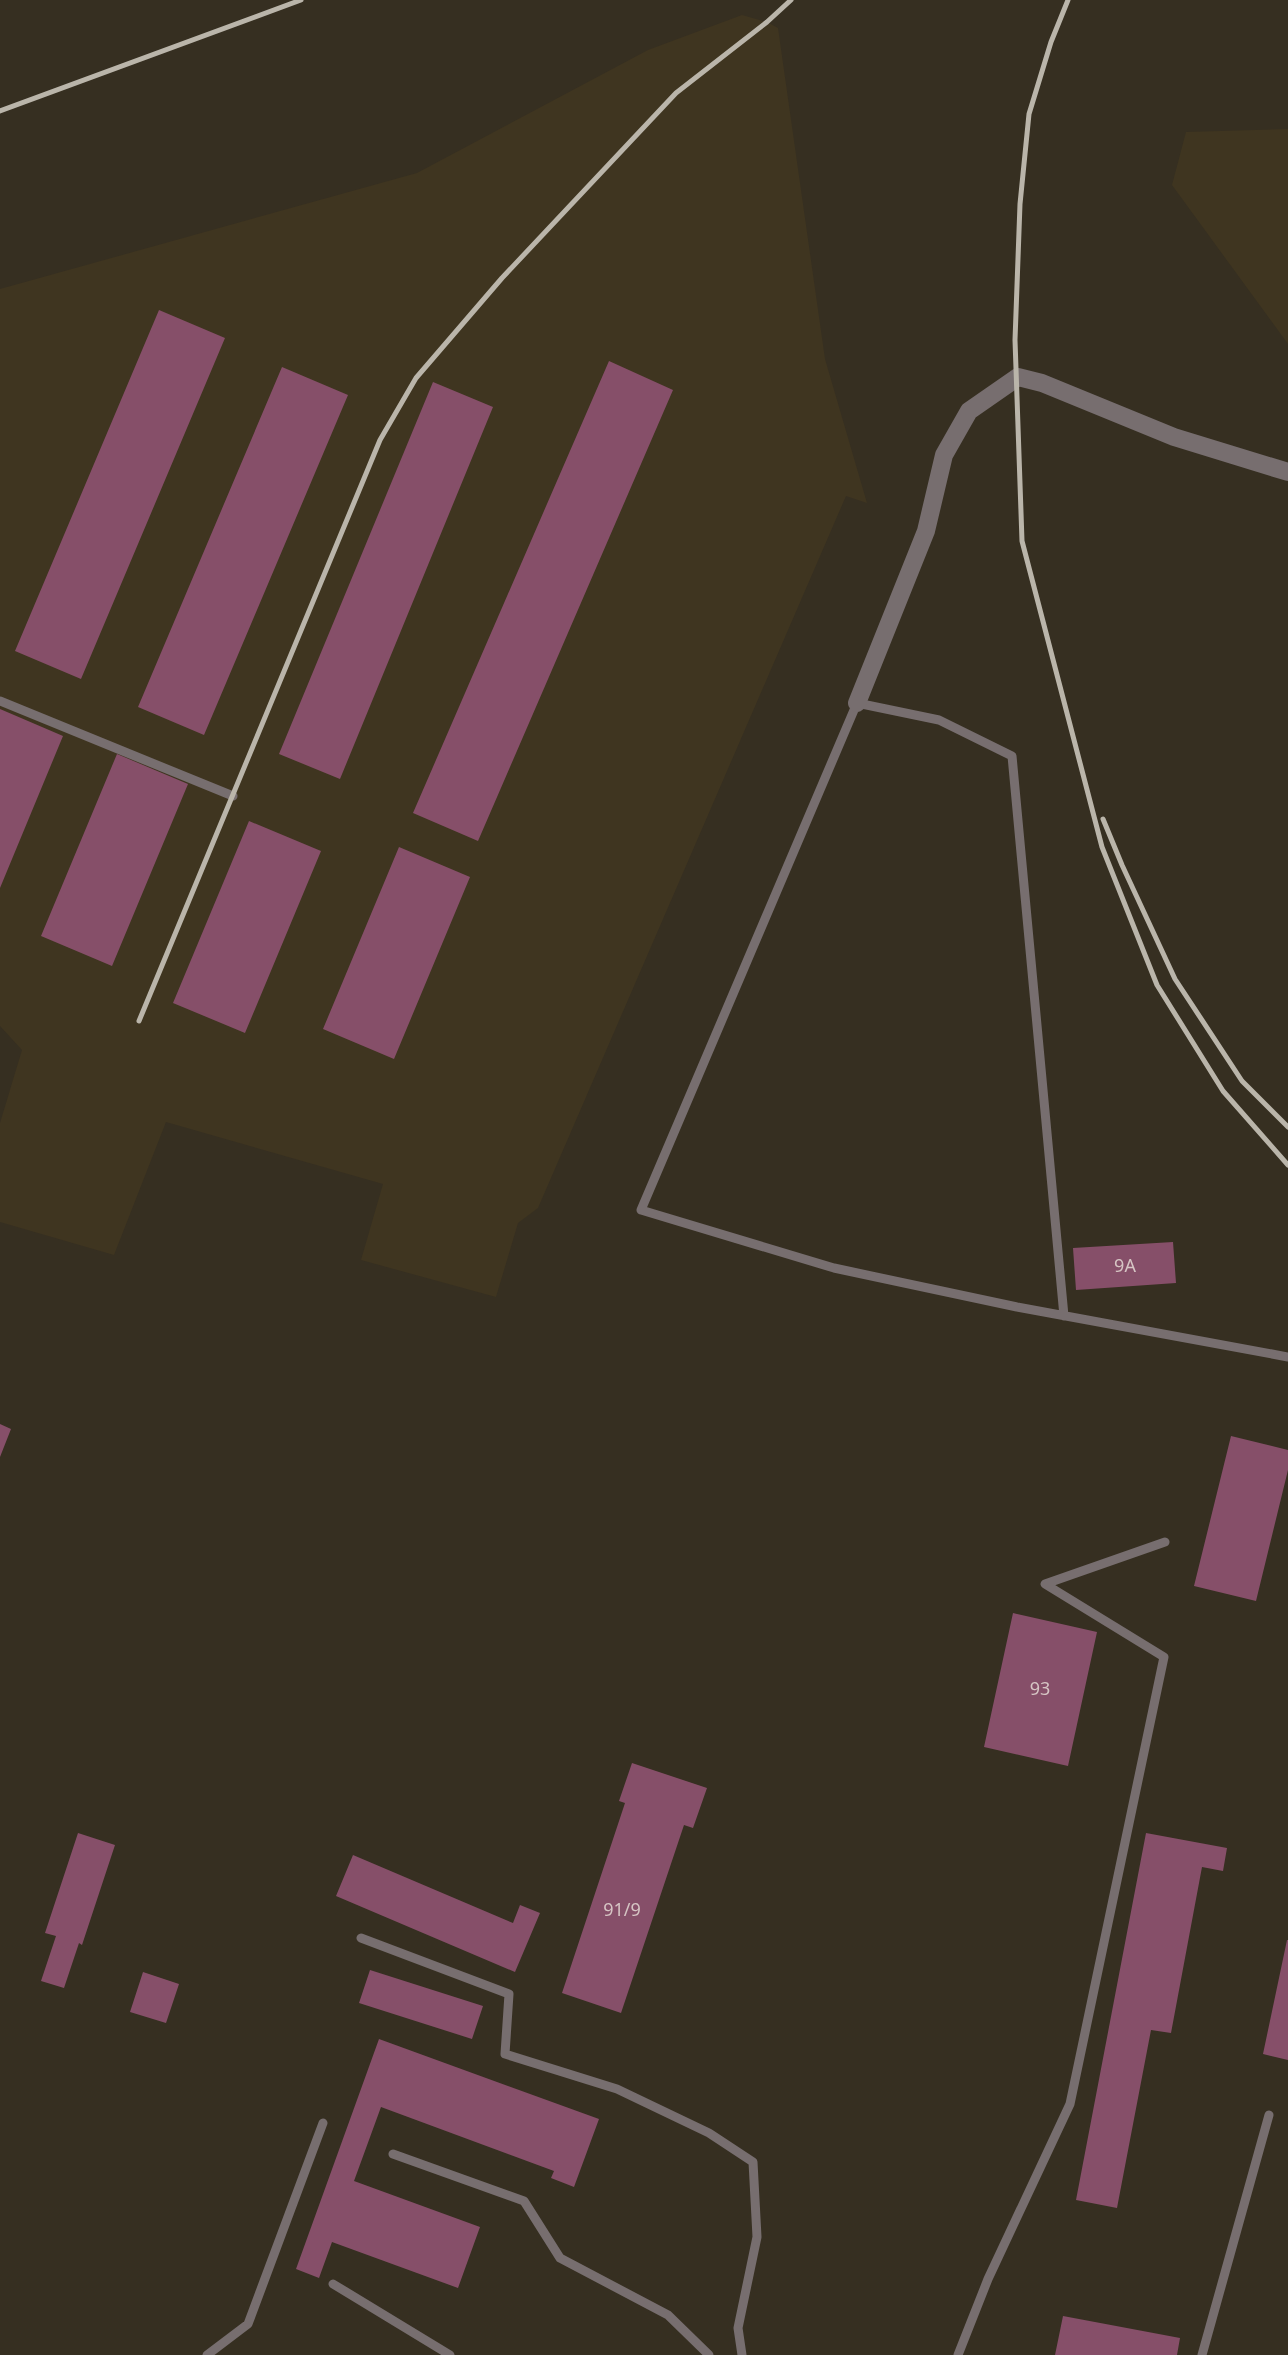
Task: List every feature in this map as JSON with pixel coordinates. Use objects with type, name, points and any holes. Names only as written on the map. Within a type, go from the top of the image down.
[{"type":"street","points":[[857,703],[926,531],[944,455],[969,411],[1018,377],[1042,383],[1174,437],[1288,472]]},
{"type":"lane","points":[[0,701],[233,796]]},
{"type":"lane","points":[[1064,1315],[1012,756],[939,720],[857,703],[641,1210],[834,1268],[1017,1307],[1288,1357]]},
{"type":"lane","points":[[958,2355],[988,2279],[1070,2104],[1164,1657],[1045,1584],[1165,1542]]},
{"type":"lane","points":[[361,1938],[509,1994],[505,2054],[617,2089],[709,2133],[753,2162],[757,2238],[738,2328],[743,2355]]},
{"type":"lane","points":[[1202,2355],[1269,2115]]},
{"type":"lane","points":[[208,2355],[248,2324],[323,2123]]},
{"type":"lane","points":[[393,2154],[524,2201],[560,2258],[668,2315],[709,2355]]},
{"type":"lane","points":[[333,2284],[450,2355]]},
{"type":"shaded area","points":[[742,15],[778,28],[825,359],[867,503],[846,496],[538,1208],[518,1223],[496,1297],[361,1260],[383,1184],[166,1122],[114,1255],[0,1222],[0,1123],[22,1050],[0,1026],[0,289],[417,173],[648,50]]},
{"type":"shaded area","points":[[1288,129],[1288,344],[1172,185],[1186,132]]},
{"type":"building","points":[[159,310],[225,338],[81,679],[15,651]]},
{"type":"building","points":[[609,361],[673,390],[478,841],[413,813]]},
{"type":"building","points":[[282,367],[348,395],[204,735],[138,707]]},
{"type":"building","points":[[433,382],[493,407],[340,779],[279,754]]},
{"type":"building","points":[[0,709],[63,736],[0,888]]},
{"type":"building","points":[[117,754],[188,784],[112,966],[41,936]]},
{"type":"building","points":[[249,821],[321,851],[245,1033],[173,1003]]},
{"type":"building","points":[[399,847],[470,877],[394,1059],[323,1029]]},
{"type":"building","points":[[1173,1242],[1176,1283],[1076,1290],[1073,1248]]},
{"type":"building","points":[[0,1424],[11,1429],[0,1457]]},
{"type":"building","points":[[1231,1436],[1288,1450],[1288,1470],[1256,1601],[1194,1586]]},
{"type":"building","points":[[1013,1613],[1097,1632],[1068,1766],[984,1747]]},
{"type":"building","points":[[632,1763],[707,1788],[693,1828],[684,1825],[621,2013],[562,1993],[625,1803],[619,1801]]},
{"type":"building","points":[[78,1833],[115,1845],[82,1945],[79,1943],[64,1988],[41,1981],[56,1936],[45,1933]]},
{"type":"building","points":[[1146,1833],[1227,1848],[1223,1871],[1202,1867],[1171,2033],[1151,2030],[1117,2208],[1076,2200]]},
{"type":"building","points":[[353,1855],[513,1923],[520,1905],[540,1913],[515,1972],[336,1896]]},
{"type":"building","points":[[1288,1940],[1288,2060],[1263,2054]]},
{"type":"building","points":[[370,1970],[483,2006],[472,2039],[359,2003]]},
{"type":"building","points":[[143,1972],[179,1984],[166,2023],[130,2012]]},
{"type":"building","points":[[379,2039],[599,2119],[574,2187],[551,2178],[554,2171],[381,2107],[354,2181],[480,2227],[458,2288],[332,2242],[319,2278],[296,2269]]},
{"type":"building","points":[[1063,2316],[1180,2338],[1177,2355],[1055,2355]]},
{"type":"railway","points":[[0,111],[301,0]]},
{"type":"railway","points":[[139,1021],[380,440],[416,378],[502,278],[676,93],[791,0]]},
{"type":"railway","points":[[1068,0],[1051,42],[1029,114],[1020,204],[1015,340],[1022,541],[1102,847],[1157,985],[1223,1091],[1288,1165]]},
{"type":"railway","points":[[1103,819],[1175,979],[1242,1081],[1288,1127]]}]
